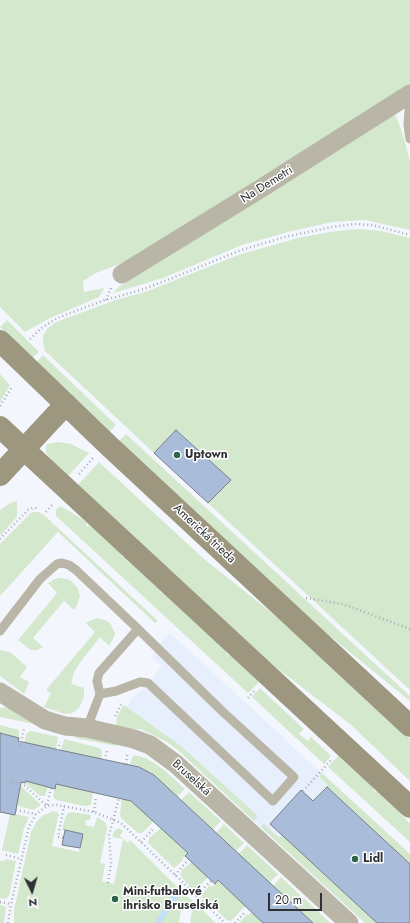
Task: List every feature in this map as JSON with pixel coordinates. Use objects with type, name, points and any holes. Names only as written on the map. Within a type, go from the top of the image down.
[{"type":"street","name":"Na Demetri","points":[[122,274],[410,95]]},
{"type":"street","name":"Americká trieda","points":[[0,341],[107,444],[410,726]]},
{"type":"street","points":[[0,475],[66,404]]},
{"type":"street","points":[[0,426],[24,450],[410,807]]},
{"type":"street","name":"Bruselská","points":[[0,692],[45,720],[65,726],[88,728],[142,741],[162,753],[176,764],[349,923]]},
{"type":"lane","points":[[410,95],[408,125],[410,139]]},
{"type":"lane","points":[[0,631],[40,579],[57,564],[62,563],[69,565],[294,777],[273,801],[148,683],[140,682],[116,691],[100,694]]},
{"type":"lane","points":[[88,728],[100,694],[97,680],[99,673],[138,629]]},
{"type":"path","points":[[30,340],[43,327],[58,318],[105,300],[142,290],[241,250],[285,237],[354,224],[372,226],[410,235]]},
{"type":"path","points":[[0,406],[12,387]]},
{"type":"path","points":[[78,475],[94,458]]},
{"type":"path","points":[[46,512],[53,504]]},
{"type":"path","points":[[0,539],[28,510],[39,508]]},
{"type":"path","points":[[306,598],[343,604],[410,629]]},
{"type":"path","points":[[248,698],[258,687]]},
{"type":"path","points":[[20,746],[24,727]]},
{"type":"path","points":[[105,760],[108,747]]},
{"type":"path","points":[[302,791],[324,767]]},
{"type":"path","points":[[12,780],[11,782],[24,785],[47,806]]},
{"type":"path","points":[[47,806],[51,788]]},
{"type":"path","points":[[94,812],[96,797]]},
{"type":"path","points":[[108,882],[111,863],[109,835],[119,798]]},
{"type":"path","points":[[8,923],[29,827],[36,814],[47,806],[64,806],[94,812],[121,823],[225,923]]},
{"type":"path","points":[[63,838],[58,837],[64,806]]},
{"type":"path","points":[[16,810],[36,814]]},
{"type":"path","points":[[141,842],[154,828]]},
{"type":"path","points":[[6,856],[21,859]]},
{"type":"path","points":[[175,875],[188,860]]},
{"type":"path","points":[[196,896],[211,881]]},
{"type":"path","points":[[0,902],[11,904]]},
{"type":"path","points":[[235,923],[245,912]]},
{"type":"shaded area","points":[[170,633],[410,854],[410,923],[365,923],[254,821],[258,816],[181,746],[127,707],[132,698],[142,690],[162,666],[152,657],[162,641]]},
{"type":"green space","points":[[0,0],[410,0],[410,85],[135,258],[96,273],[83,281],[84,292],[104,288],[99,297],[50,318],[25,332],[0,307]]},
{"type":"green space","points":[[391,115],[396,116],[404,138],[410,162],[410,230],[365,220],[332,222],[288,232],[242,245],[163,278],[113,293],[120,286]]},
{"type":"green space","points":[[359,229],[381,231],[410,238],[410,690],[208,503],[231,480],[177,430],[154,453],[45,351],[43,343],[43,336],[47,329],[56,322],[116,300],[148,291],[238,255],[302,237]]},
{"type":"green space","points":[[7,320],[39,352],[32,358],[0,327]]},
{"type":"green space","points":[[43,355],[116,425],[109,432],[36,363]]},
{"type":"green space","points":[[0,374],[10,385],[0,402]]},
{"type":"green space","points":[[126,434],[410,696],[410,701],[320,628],[119,441]]},
{"type":"green space","points":[[58,442],[71,444],[89,453],[68,476],[51,460],[46,452],[46,445]]},
{"type":"green space","points":[[99,462],[204,559],[277,617],[410,739],[410,781],[350,724],[269,662],[78,485]]},
{"type":"green space","points":[[17,501],[17,517],[0,536],[0,510],[10,503]]},
{"type":"green space","points":[[60,506],[88,523],[86,525],[88,527],[89,525],[98,532],[122,554],[122,557],[124,556],[161,591],[161,593],[162,592],[227,652],[226,654],[232,656],[259,682],[248,693],[56,516],[56,510]]},
{"type":"green space","points":[[33,512],[38,512],[44,515],[158,621],[155,623],[58,532],[0,596],[0,544]]},
{"type":"green space","points":[[61,578],[70,580],[77,587],[80,595],[78,603],[74,610],[64,601],[33,638],[43,647],[37,650],[31,650],[18,640],[57,593],[48,583],[55,579]]},
{"type":"green space","points":[[97,618],[110,623],[115,633],[109,646],[100,637],[74,672],[71,684],[84,688],[84,696],[81,704],[77,710],[72,713],[65,714],[44,707],[51,693],[46,690],[95,632],[86,623]]},
{"type":"green space","points":[[0,650],[10,652],[27,667],[20,677],[29,682],[24,694],[0,676]]},
{"type":"green space","points":[[260,688],[304,729],[299,734],[308,741],[311,737],[331,756],[324,764],[252,697]]},
{"type":"green space","points":[[124,705],[181,746],[258,816],[254,821],[180,752],[167,742],[141,729],[116,726],[117,716]]},
{"type":"green space","points":[[8,707],[44,726],[0,717],[0,708]]},
{"type":"green space","points":[[0,725],[19,730],[19,738],[0,733]]},
{"type":"green space","points":[[31,731],[58,737],[56,749],[24,744],[26,734]]},
{"type":"green space","points":[[75,733],[118,743],[117,746],[75,738]]},
{"type":"green space","points":[[64,739],[100,748],[102,752],[101,759],[61,750]]},
{"type":"green space","points":[[133,755],[146,758],[163,769],[185,789],[177,797],[154,775],[139,767],[130,765]]},
{"type":"green space","points":[[339,755],[375,789],[373,790],[375,792],[376,790],[395,807],[410,824],[410,842],[328,767]]},
{"type":"green space","points":[[322,773],[410,854],[410,864],[327,787],[328,785],[319,777]]},
{"type":"green space","points":[[26,777],[48,787],[45,796],[40,796],[25,783]]},
{"type":"green space","points":[[56,784],[93,792],[91,805],[85,806],[56,800],[53,796]]},
{"type":"green space","points":[[16,785],[22,787],[40,804],[40,806],[33,810],[12,804]]},
{"type":"green space","points":[[189,792],[221,821],[212,830],[181,800]]},
{"type":"green space","points":[[122,799],[131,801],[154,821],[142,833],[138,833],[121,818],[120,814]]},
{"type":"green space","points":[[53,811],[57,812],[60,816],[58,816],[52,846],[79,852],[83,834],[62,830],[68,813],[72,812],[91,815],[90,820],[86,820],[85,825],[94,827],[97,817],[106,823],[107,829],[100,863],[105,864],[102,881],[114,884],[123,839],[112,837],[114,831],[119,828],[123,831],[120,836],[128,843],[130,840],[216,923],[190,923],[193,904],[182,902],[179,922],[186,923],[14,923],[14,910],[31,832],[37,821],[42,816]]},
{"type":"green space","points":[[10,814],[29,817],[24,828],[18,854],[2,850]]},
{"type":"green space","points":[[224,824],[244,843],[236,851],[216,833]]},
{"type":"green space","points":[[264,824],[279,838],[282,835],[377,923],[365,923],[261,827]]},
{"type":"green space","points":[[161,828],[188,853],[174,868],[148,843],[149,838]]},
{"type":"green space","points":[[247,845],[278,874],[270,882],[268,881],[266,883],[259,876],[260,874],[249,863],[246,865],[239,854]]},
{"type":"green space","points":[[5,859],[16,861],[9,896],[5,899],[0,898],[0,861],[5,861]]},
{"type":"green space","points":[[195,859],[211,874],[196,890],[191,888],[180,875],[182,870]]},
{"type":"green space","points":[[281,877],[300,895],[292,903],[273,886]]},
{"type":"green space","points":[[218,880],[245,906],[231,921],[227,920],[202,897],[203,893],[210,885],[212,887]]},
{"type":"green space","points":[[304,898],[330,923],[313,923],[306,916],[303,918],[294,910]]},
{"type":"green space","points":[[0,905],[6,907],[4,923],[0,923]]},
{"type":"green space","points":[[252,912],[263,923],[239,923],[247,914],[249,915]]},
{"type":"building","points":[[176,430],[231,480],[208,503],[154,453]]},
{"type":"building","points":[[0,733],[19,738],[18,741],[139,767],[154,775],[313,923],[263,923],[218,880],[215,884],[185,856],[188,853],[131,801],[56,784],[55,789],[26,781],[25,783],[21,782],[15,815],[0,812]]},
{"type":"building","name":"Lidl","points":[[327,787],[410,864],[410,923],[377,923],[270,824],[301,790],[313,801]]},
{"type":"building","points":[[65,830],[83,834],[80,848],[62,845]]},
{"type":"waterway","points":[[158,923],[179,891]]},
{"type":"place","name":"Uptown","points":[[177,455]]},
{"type":"place","name":"Lidl","points":[[355,859]]},
{"type":"place","name":"Mini-futbalové ihrisko Bruselská","points":[[115,899]]}]
